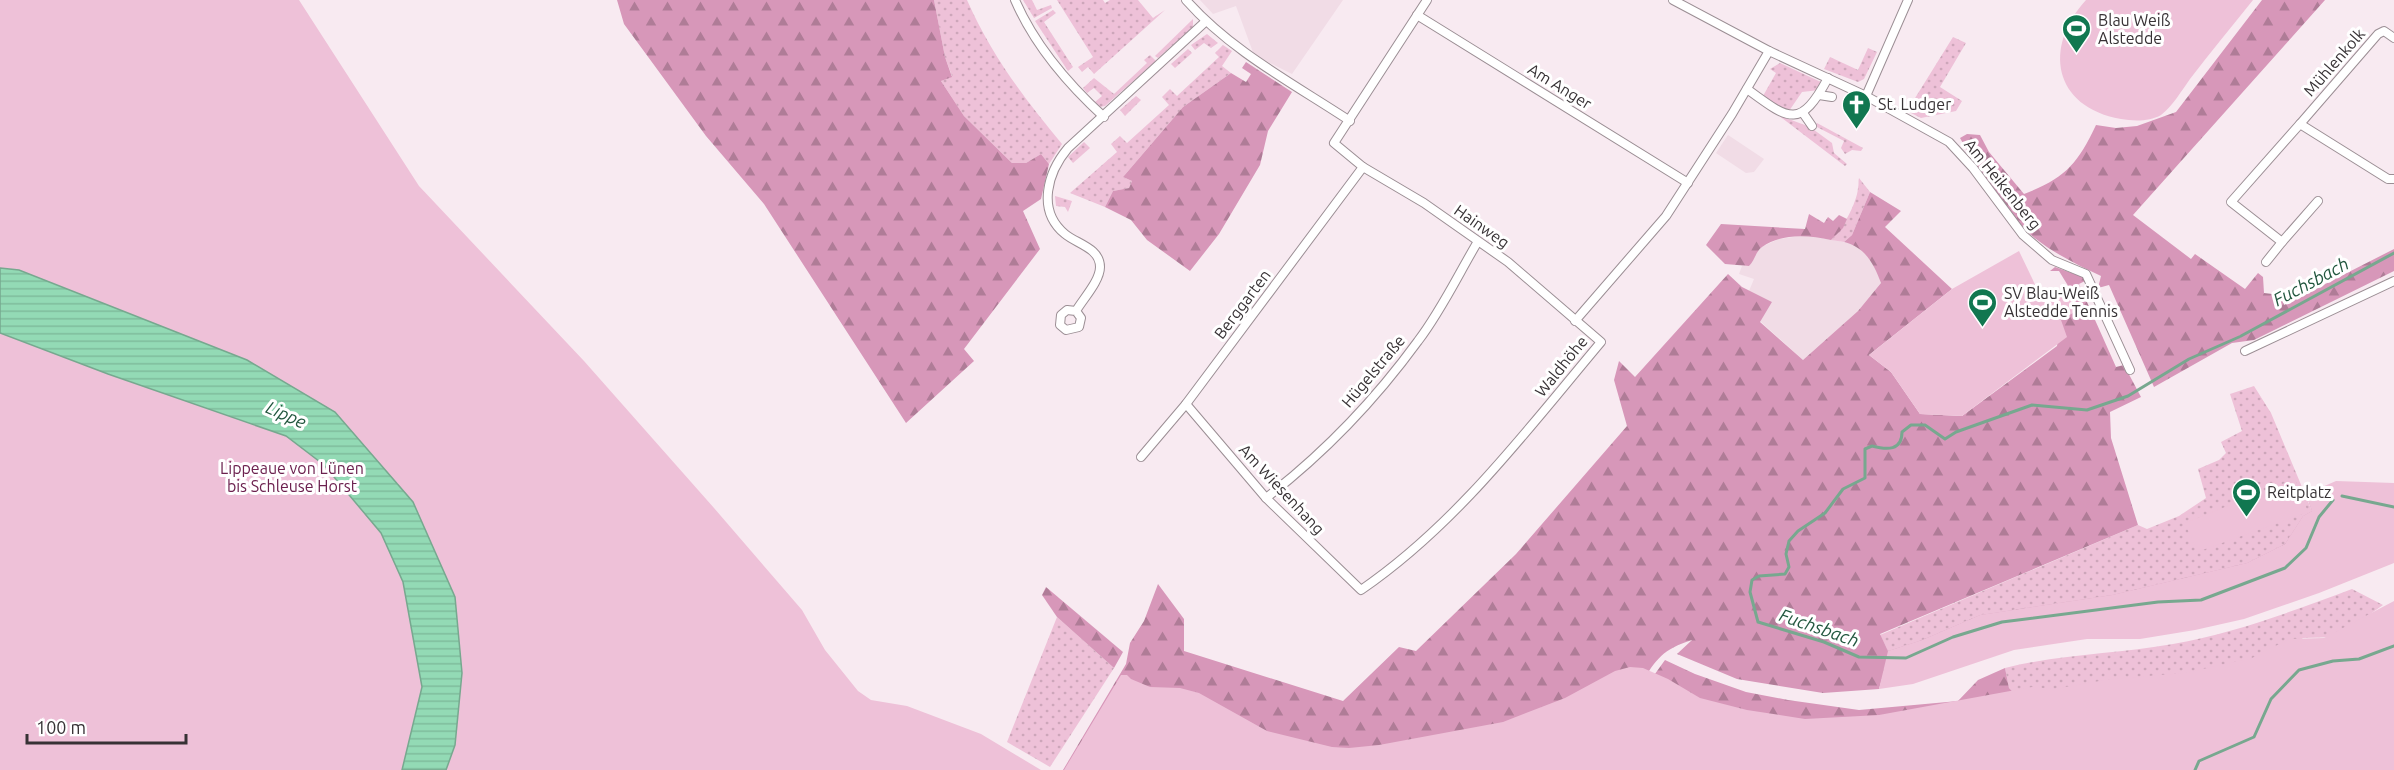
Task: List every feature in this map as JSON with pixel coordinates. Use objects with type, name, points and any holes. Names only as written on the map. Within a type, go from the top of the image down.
[{"type":"street","points":[[1015,0],[1021,14],[1062,74],[1104,117]]},
{"type":"street","points":[[1186,0],[1205,22],[1236,46],[1350,121],[1426,0]]},
{"type":"street","name":"Am Heikenberg","points":[[1672,0],[1769,51],[1866,96],[1949,142],[1973,168],[2023,235],[2052,260],[2086,274],[2130,370]]},
{"type":"street","points":[[1866,96],[1908,0]]},
{"type":"street","name":"Am Anger","points":[[1417,15],[1688,183]]},
{"type":"street","points":[[1076,311],[1098,276],[1100,264],[1095,253],[1066,236],[1053,220],[1048,190],[1053,168],[1068,148],[1205,22]]},
{"type":"street","name":"Mühlenkolk","points":[[2282,242],[2230,202],[2378,34],[2384,31],[2394,38]]},
{"type":"street","name":"Waldhöhe","points":[[1361,590],[1381,576],[1461,507],[1601,342],[1575,321],[1659,224],[1688,183],[1769,51]]},
{"type":"street","points":[[1747,89],[1784,114],[1803,113],[1819,95],[1828,78]]},
{"type":"street","points":[[1819,95],[1832,97]]},
{"type":"street","points":[[1803,113],[1812,126]]},
{"type":"street","name":"Hainweg","points":[[1350,121],[1334,143],[1363,167],[1424,203],[1477,243],[1508,262],[1575,321]]},
{"type":"street","points":[[2301,124],[2388,179],[2394,179]]},
{"type":"street","name":"Berggarten","points":[[1141,457],[1186,404],[1363,167]]},
{"type":"street","points":[[2266,262],[2318,201]]},
{"type":"street","name":"Hügelstraße","points":[[1266,498],[1329,444],[1377,393],[1419,339],[1477,243]]},
{"type":"street","points":[[2245,351],[2394,281]]},
{"type":"street","name":"Am Wiesenhang","points":[[1186,404],[1266,498],[1361,590]]},
{"type":"shaded area","points":[[1200,0],[1343,0],[1292,74],[1254,55],[1236,6],[1213,14]]},
{"type":"shaded area","points":[[1728,135],[1764,159],[1754,172],[1746,173],[1716,153]]},
{"type":"shaded area","points":[[1807,235],[1858,245],[1875,266],[1881,283],[1858,311],[1803,360],[1760,321],[1772,302],[1749,291],[1754,279],[1739,274],[1742,266],[1749,266],[1759,248],[1779,239]]},
{"type":"green space","name":"Lippeaue von Lünen bis Schleuse Horst","points":[[0,0],[299,0],[419,186],[584,361],[714,508],[802,610],[825,650],[858,691],[871,700],[907,706],[981,734],[1041,770],[0,770]]},
{"type":"green space","points":[[617,0],[934,0],[945,57],[952,77],[941,81],[964,116],[1012,163],[1026,163],[1041,154],[1049,164],[1041,199],[1023,211],[1040,249],[964,349],[974,361],[906,423],[764,204],[706,136],[624,24]]},
{"type":"green space","points":[[934,0],[967,0],[987,40],[1009,75],[1062,144],[1049,164],[1041,154],[1026,163],[1012,163],[964,116],[941,81],[952,76],[945,57]]},
{"type":"green space","points":[[1023,0],[1032,0],[1037,10],[1051,5],[1052,8],[1034,18]]},
{"type":"green space","points":[[1057,0],[1103,0],[1105,3],[1110,0],[1138,0],[1153,18],[1165,10],[1094,74],[1088,67],[1082,72],[1078,67],[1093,57]]},
{"type":"green space","points":[[2086,0],[2253,0],[2169,108],[2156,117],[2136,120],[2121,119],[2098,112],[2081,102],[2069,88],[2062,73],[2060,55],[2064,37],[2072,18]]},
{"type":"green space","points":[[2262,0],[2325,0],[2133,215],[2191,259],[2195,254],[2245,289],[2258,273],[2263,277],[2264,293],[2281,295],[2284,305],[2394,249],[2394,271],[2254,340],[2232,343],[2154,387],[2109,285],[2098,288],[2101,276],[2051,250],[2026,230],[1994,192],[1960,138],[1967,134],[1980,135],[1989,152],[2024,194],[2038,188],[2060,176],[2076,160],[2096,125],[2116,128],[2137,126],[2176,112]]},
{"type":"green space","points":[[1053,10],[1056,13],[1044,22],[1073,67],[1068,71],[1035,21]]},
{"type":"green space","points":[[1193,19],[1193,27],[1158,58],[1155,56]]},
{"type":"green space","points":[[1207,34],[1218,43],[1211,48],[1204,43],[1195,50],[1191,45]]},
{"type":"green space","points":[[1953,37],[1966,43],[1940,87],[1962,101],[1956,111],[1921,118],[1907,111]]},
{"type":"green space","points":[[1223,45],[1232,51],[1222,66],[1231,73],[1183,107],[1123,177],[1132,181],[1129,188],[1113,191],[1105,207],[1070,193],[1117,152],[1111,144],[1120,136],[1127,143],[1169,105],[1162,97],[1170,89],[1177,96],[1219,57],[1215,53]]},
{"type":"green space","points":[[1868,48],[1877,52],[1864,79],[1858,82],[1824,69],[1830,57],[1858,70]]},
{"type":"green space","points":[[1188,49],[1192,53],[1175,68],[1171,64]]},
{"type":"green space","points":[[1150,55],[1156,61],[1105,106],[1100,107],[1095,102],[1102,96],[1094,88],[1087,93],[1083,88],[1094,78],[1114,94],[1147,63],[1144,60]]},
{"type":"green space","points":[[1246,62],[1292,92],[1268,131],[1260,165],[1219,234],[1190,271],[1147,240],[1131,220],[1105,207],[1113,191],[1129,188],[1132,181],[1123,177],[1183,107],[1231,73],[1246,82],[1251,74],[1242,68]]},
{"type":"green space","points":[[1780,63],[1823,83],[1819,90],[1802,92],[1789,111],[1779,108],[1763,96],[1776,73],[1770,69]]},
{"type":"green space","points":[[1136,96],[1141,100],[1125,116],[1120,110]]},
{"type":"green space","points":[[1778,115],[1810,127],[1832,143],[1834,153],[1847,164],[1845,166]]},
{"type":"green space","points":[[1817,123],[1863,148],[1861,151],[1852,150],[1845,154],[1841,148],[1844,141],[1815,126]]},
{"type":"green space","points":[[1084,142],[1090,148],[1073,163],[1068,157]]},
{"type":"green space","points":[[1859,178],[1870,192],[1852,235],[1844,242],[1831,240],[1840,230],[1852,208]]},
{"type":"green space","points":[[1870,192],[1901,211],[1885,227],[1952,289],[1869,355],[1891,372],[1920,414],[1962,416],[2057,346],[2061,320],[2073,312],[2070,289],[2059,271],[2050,271],[2055,267],[2083,277],[2085,281],[2079,284],[2116,367],[2124,365],[2141,397],[2110,412],[2111,438],[2138,525],[1880,634],[1888,651],[1922,640],[1980,615],[2112,595],[2247,563],[2285,544],[2303,516],[2312,511],[2306,494],[2325,487],[2298,562],[1886,665],[1879,689],[1823,693],[1737,679],[1677,654],[1692,640],[1674,647],[1661,656],[1641,684],[1381,770],[1063,770],[1126,664],[1130,643],[1144,621],[1158,584],[1184,619],[1184,651],[1343,701],[1399,647],[1416,651],[1516,554],[1627,426],[1614,380],[1619,361],[1635,377],[1728,274],[1742,287],[1772,302],[1760,322],[1803,360],[1858,311],[1881,283],[1868,257],[1858,248],[1844,242],[1852,235]]},
{"type":"green space","points":[[1055,196],[1072,201],[1068,212],[1065,207],[1056,206]]},
{"type":"green space","points":[[1809,214],[1824,223],[1828,217],[1833,221],[1839,215],[1847,219],[1843,228],[1831,240],[1795,236],[1770,242],[1760,249],[1749,266],[1725,264],[1706,245],[1721,224],[1805,229]]},
{"type":"green space","name":"SV Blau-Weiß Alstedde Tennis","points":[[2019,251],[2042,299],[2067,287],[2070,289],[2073,313],[2061,320],[2067,337],[1962,416],[1920,414],[1891,372],[1869,355],[1952,289]]},
{"type":"green space","points":[[2254,386],[2271,413],[2312,511],[2303,516],[2285,544],[2247,563],[2112,595],[1980,615],[1922,640],[1888,651],[1880,635],[2138,525],[2147,529],[2179,516],[2206,498],[2198,469],[2219,460],[2226,453],[2221,442],[2242,431],[2230,394]]},
{"type":"green space","name":"Reitplatz","points":[[2295,479],[2308,512],[2197,552],[2185,523]]},
{"type":"green space","points":[[2336,481],[2394,483],[2394,563],[2319,593],[2244,619],[2140,639],[2087,639],[2014,650],[1913,684],[1879,689],[1888,651],[1922,640],[1980,615],[2112,595],[2247,563],[2285,544],[2303,516],[2312,511],[2306,494]]},
{"type":"green space","points":[[1046,587],[1123,652],[1114,668],[1057,617],[1042,595]]},
{"type":"green space","points":[[2352,589],[2383,605],[2338,637],[2303,638],[2276,660],[2030,709],[2009,688],[2005,668],[2047,660],[2173,644],[2219,634],[2264,621]]},
{"type":"green space","points":[[2394,601],[2394,770],[1064,770],[1121,675],[1127,675],[1150,687],[1180,688],[1199,693],[1267,731],[1332,747],[1349,748],[1379,745],[1503,722],[1565,698],[1615,671],[1630,667],[1643,668],[1668,679],[1700,698],[1747,710],[1805,719],[1879,715],[2032,687],[2054,689],[2111,679],[2185,673],[2252,658],[2289,639],[2324,638]]},
{"type":"green space","points":[[1057,617],[1114,668],[1050,767],[1007,742]]},
{"type":"green space","points":[[1665,660],[1695,674],[1746,692],[1859,710],[1958,701],[1978,680],[2005,668],[2009,688],[2030,709],[2113,770],[2092,770],[1853,722],[1775,719],[1647,685]]},
{"type":"water","name":"Lippe","points":[[0,268],[19,270],[247,360],[335,412],[413,502],[455,597],[462,673],[455,745],[446,770],[402,770],[422,687],[403,582],[381,533],[324,465],[286,436],[108,374],[0,333]]},
{"type":"waterway","name":"Fuchsbach","points":[[2241,336],[2394,253]]},
{"type":"waterway","name":"Fuchsbach","points":[[2239,337],[2189,359],[2128,396],[2087,410],[2032,405],[1956,432],[1945,439],[1925,425],[1911,425],[1902,432],[1899,443],[1893,448],[1872,446],[1865,449],[1865,478],[1843,489],[1825,513],[1798,531],[1789,541],[1786,554],[1789,567],[1785,574],[1759,576],[1752,580],[1750,592],[1758,622],[1824,642],[1859,657],[1906,658],[1953,637],[2002,622],[2158,602],[2201,600],[2285,568],[2306,548],[2319,517],[2333,500]]},
{"type":"waterway","name":"Fuchsbach","points":[[2342,496],[2394,507]]},
{"type":"waterway","name":"Fuchsbach","points":[[2195,770],[2199,761],[2254,737],[2271,699],[2299,670],[2333,661],[2359,659],[2394,646]]},
{"type":"place","name":"Blau Weiß Alstedde","points":[[2077,54]]},
{"type":"place","name":"St. Ludger","points":[[1857,130]]},
{"type":"place","name":"SV Blau-Weiß Alstedde Tennis","points":[[1983,328]]},
{"type":"place","name":"Reitplatz","points":[[2246,518]]}]
